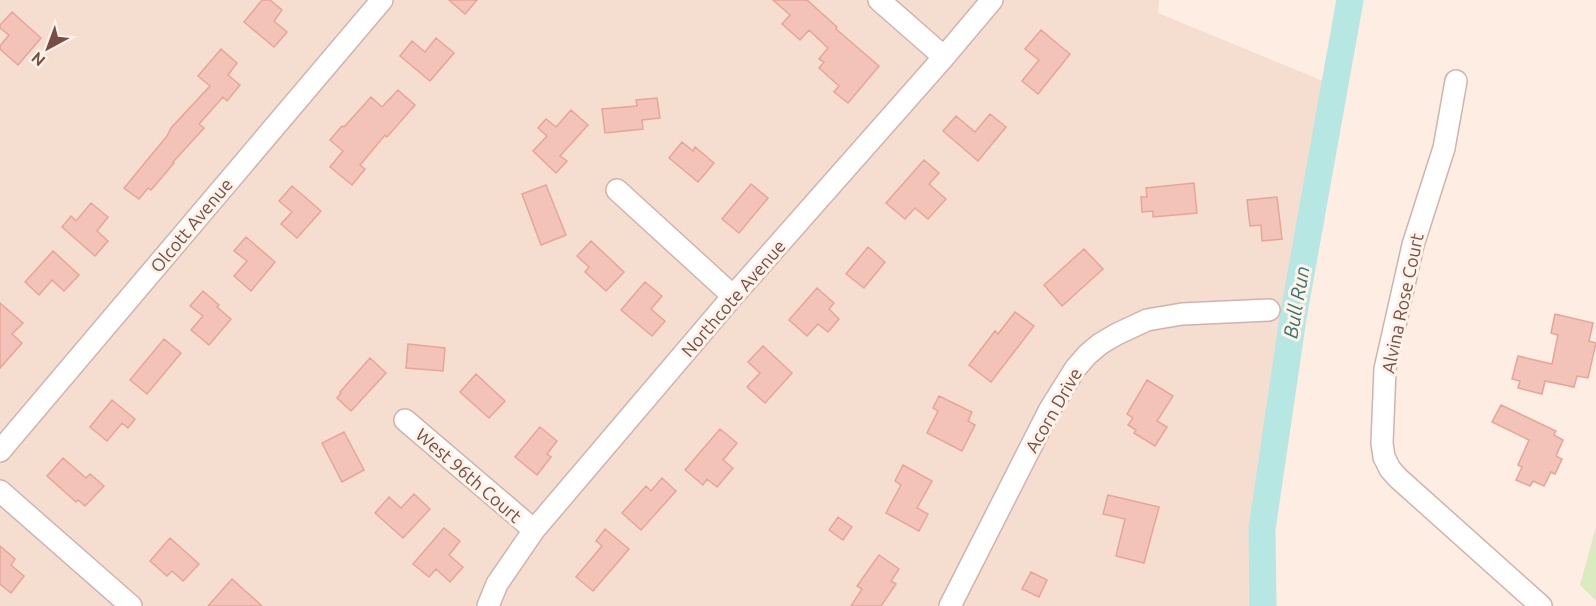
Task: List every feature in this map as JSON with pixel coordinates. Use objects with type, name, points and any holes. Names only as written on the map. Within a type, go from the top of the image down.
[{"type":"street","name":"Olcott Avenue","points":[[0,451],[382,0]]},
{"type":"street","points":[[879,0],[945,57]]},
{"type":"street","name":"Northcote Avenue","points":[[488,606],[497,584],[534,530],[733,296],[945,57],[992,0]]},
{"type":"street","name":"Alvina Rose Court","points":[[1456,81],[1444,148],[1413,245],[1385,369],[1382,428],[1384,457],[1398,478],[1541,606]]},
{"type":"street","points":[[617,190],[733,296]]},
{"type":"street","name":"Acorn Drive","points":[[950,606],[1050,409],[1075,369],[1087,356],[1100,344],[1117,334],[1155,318],[1182,314],[1269,310]]},
{"type":"street","name":"West 96th Court","points":[[405,420],[534,530]]},
{"type":"street","points":[[0,491],[131,606]]},
{"type":"shaded area","points":[[0,0],[1159,0],[1158,13],[1323,81],[1252,606],[0,606]]},
{"type":"green space","points":[[1596,527],[1596,601],[1580,585]]},
{"type":"building","points":[[262,0],[270,0],[282,10],[274,21],[287,32],[274,47],[244,22]]},
{"type":"building","points":[[449,0],[477,0],[465,14]]},
{"type":"building","points":[[773,0],[807,0],[879,66],[848,103],[834,92],[839,86],[819,68],[824,62],[819,59],[828,48],[809,30],[800,40],[782,24],[790,15]]},
{"type":"building","points":[[12,12],[41,38],[18,65],[0,49],[9,35],[0,28],[0,25]]},
{"type":"building","points":[[1041,30],[1070,54],[1038,94],[1022,81],[1039,60],[1025,49]]},
{"type":"building","points":[[436,38],[454,53],[430,81],[400,56],[412,41],[425,52]]},
{"type":"building","points":[[221,49],[237,63],[228,75],[240,85],[227,101],[223,97],[199,124],[204,128],[151,190],[148,188],[139,199],[124,188],[171,128],[210,86],[198,76]]},
{"type":"building","points":[[398,90],[415,105],[387,137],[385,135],[360,165],[365,169],[352,185],[330,167],[343,151],[330,140],[371,97],[382,107]]},
{"type":"building","points":[[657,98],[660,118],[642,120],[643,129],[605,133],[602,109],[637,106],[636,100]]},
{"type":"building","points":[[571,110],[588,125],[560,156],[567,161],[556,173],[533,151],[547,136],[538,128],[546,119],[556,127]]},
{"type":"building","points":[[990,114],[1006,127],[978,161],[943,131],[956,116],[975,132]]},
{"type":"building","points":[[682,142],[693,151],[695,147],[714,163],[698,182],[669,158]]},
{"type":"building","points":[[924,160],[939,173],[929,184],[946,199],[928,219],[915,208],[905,219],[886,203]]},
{"type":"building","points":[[1194,183],[1197,213],[1153,217],[1153,211],[1142,212],[1141,197],[1147,197],[1146,188]]},
{"type":"building","points":[[751,184],[768,198],[739,233],[722,219]]},
{"type":"building","points":[[546,185],[566,235],[541,245],[522,194]]},
{"type":"building","points":[[292,186],[321,211],[297,238],[281,224],[292,212],[279,201]]},
{"type":"building","points":[[1277,197],[1282,239],[1262,241],[1261,225],[1250,226],[1247,200]]},
{"type":"building","points":[[91,203],[108,217],[97,231],[108,241],[95,256],[62,227],[71,216],[76,221]]},
{"type":"building","points":[[246,237],[275,262],[251,291],[234,276],[247,261],[234,251]]},
{"type":"building","points":[[591,241],[624,272],[606,291],[585,272],[589,267],[577,256]]},
{"type":"building","points":[[868,247],[885,262],[864,288],[846,274]]},
{"type":"building","points":[[1084,249],[1103,269],[1062,306],[1044,285]]},
{"type":"building","points":[[53,251],[79,275],[64,291],[52,280],[39,295],[25,282]]},
{"type":"building","points":[[645,282],[662,296],[651,309],[665,321],[652,336],[621,310]]},
{"type":"building","points":[[817,288],[834,303],[829,309],[839,319],[828,332],[818,324],[807,336],[789,320]]},
{"type":"building","points":[[203,291],[231,319],[209,345],[191,330],[203,316],[190,306]]},
{"type":"building","points":[[0,303],[23,323],[12,334],[22,343],[0,368]]},
{"type":"building","points":[[1015,312],[1034,326],[991,382],[969,365],[995,331],[998,334]]},
{"type":"building","points":[[1555,314],[1593,323],[1589,341],[1596,343],[1588,378],[1577,376],[1574,387],[1545,381],[1542,394],[1518,388],[1520,381],[1512,379],[1518,356],[1552,364],[1558,335],[1551,333]]},
{"type":"building","points":[[164,339],[181,353],[147,394],[130,380]]},
{"type":"building","points":[[408,344],[445,348],[443,371],[406,368]]},
{"type":"building","points":[[763,346],[792,373],[765,403],[747,387],[760,373],[748,362]]},
{"type":"building","points":[[370,358],[386,373],[351,411],[337,398]]},
{"type":"building","points":[[476,374],[505,401],[489,418],[460,392]]},
{"type":"building","points":[[1147,380],[1173,396],[1157,421],[1167,427],[1155,446],[1134,433],[1136,430],[1128,425],[1133,418],[1127,414]]},
{"type":"building","points":[[939,396],[972,412],[968,421],[975,425],[962,451],[927,433],[938,411],[933,408]]},
{"type":"building","points":[[112,400],[135,419],[128,428],[122,423],[107,441],[90,427]]},
{"type":"building","points":[[1501,405],[1556,431],[1554,435],[1563,440],[1556,456],[1562,459],[1555,474],[1551,472],[1544,486],[1533,481],[1530,486],[1516,480],[1522,467],[1518,465],[1529,440],[1492,422]]},
{"type":"building","points":[[540,427],[557,441],[547,454],[551,457],[537,475],[515,457]]},
{"type":"building","points":[[720,429],[737,443],[723,460],[733,468],[717,487],[707,479],[703,485],[685,470]]},
{"type":"building","points":[[344,432],[364,470],[342,482],[322,443]]},
{"type":"building","points":[[63,458],[86,478],[90,474],[104,486],[85,506],[78,500],[76,502],[47,476]]},
{"type":"building","points":[[903,465],[932,481],[917,508],[928,514],[919,531],[886,513],[901,485],[895,481]]},
{"type":"building","points":[[662,478],[676,491],[641,530],[622,513],[646,486],[651,491]]},
{"type":"building","points":[[414,494],[430,509],[403,538],[375,513],[389,497],[401,508]]},
{"type":"building","points":[[1108,495],[1159,507],[1144,563],[1116,556],[1125,519],[1103,514]]},
{"type":"building","points":[[838,517],[852,527],[843,540],[829,530]]},
{"type":"building","points":[[444,528],[460,541],[449,555],[463,567],[450,582],[436,569],[429,577],[413,564]]},
{"type":"building","points":[[605,529],[629,549],[593,591],[576,577],[602,546],[596,541]]},
{"type":"building","points":[[170,538],[199,564],[183,581],[172,571],[167,576],[150,561]]},
{"type":"building","points":[[0,546],[15,559],[11,565],[24,576],[11,593],[0,584]]},
{"type":"building","points":[[879,555],[899,569],[891,581],[896,584],[881,606],[851,606],[862,589],[857,586]]},
{"type":"building","points":[[1031,572],[1047,580],[1039,597],[1022,589]]},
{"type":"building","points":[[232,579],[262,606],[208,606]]},
{"type":"waterway","name":"Bull Run","points":[[1263,606],[1262,529],[1293,318],[1350,0]]}]
